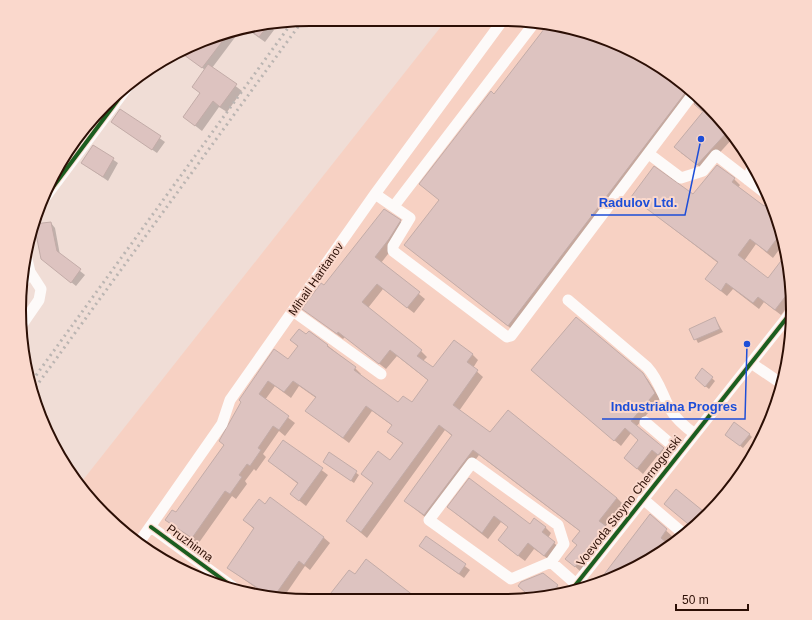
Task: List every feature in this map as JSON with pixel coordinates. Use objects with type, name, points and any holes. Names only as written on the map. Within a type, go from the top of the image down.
[{"type":"street","name":"Mihail Haritanov","points":[[142,539],[222,424],[230,400],[375,194],[498,26]]},
{"type":"street","points":[[394,206],[531,28]]},
{"type":"street","points":[[375,194],[410,218],[393,246],[393,250],[507,337],[512,336],[691,97]]},
{"type":"street","points":[[58,178],[115,103]]},
{"type":"street","points":[[649,154],[681,178],[703,171],[716,155],[759,188]]},
{"type":"street","points":[[748,180],[750,172]]},
{"type":"street","points":[[26,318],[39,300],[41,289],[30,272],[29,267]]},
{"type":"street","points":[[568,300],[656,376],[670,409],[683,425],[695,434]]},
{"type":"street","points":[[293,311],[381,374]]},
{"type":"street","name":"Voevoda Stoyno Chernogorski","points":[[576,584],[786,319]]},
{"type":"street","points":[[751,363],[777,381]]},
{"type":"street","points":[[645,422],[680,452]]},
{"type":"street","points":[[472,463],[558,525],[564,544],[551,562],[511,579],[429,520],[472,463]]},
{"type":"street","points":[[643,499],[681,530]]},
{"type":"street","name":"Pruzhinna","points":[[151,527],[224,580]]},
{"type":"street","points":[[551,562],[571,585]]},
{"type":"shaded area","points":[[441,26],[502,26],[539,28],[557,31],[593,41],[628,55],[660,74],[689,96],[703,109],[716,123],[738,152],[757,184],[771,219],[781,255],[784,273],[786,310],[784,347],[781,365],[771,401],[757,436],[748,452],[716,497],[689,524],[675,535],[660,546],[628,565],[593,579],[557,589],[539,592],[502,594],[310,594],[273,592],[255,589],[219,579],[184,565],[168,556],[123,524],[96,497],[83,480]]},
{"type":"building","points":[[265,29],[259,37],[252,32]]},
{"type":"building","points":[[544,29],[593,41],[628,55],[660,74],[685,93],[508,326],[404,245],[439,200],[419,184],[491,91],[494,94]]},
{"type":"building","points":[[224,40],[202,68],[184,55]]},
{"type":"building","points":[[208,64],[237,84],[220,107],[213,101],[195,126],[183,117],[200,93],[192,87]]},
{"type":"building","points":[[696,102],[704,110],[702,111],[694,104]]},
{"type":"building","points":[[120,109],[161,136],[152,150],[111,122]]},
{"type":"building","points":[[704,110],[725,134],[697,165],[674,147]]},
{"type":"building","points":[[93,145],[114,158],[103,177],[81,163]]},
{"type":"building","points":[[717,165],[735,178],[732,182],[764,206],[765,205],[777,239],[767,252],[750,239],[738,255],[768,278],[782,260],[785,296],[775,310],[758,297],[753,303],[726,283],[721,291],[705,279],[718,262],[631,197],[654,166],[693,194]]},
{"type":"building","points":[[384,209],[401,220],[375,257],[420,292],[407,308],[377,284],[362,302],[422,350],[417,356],[433,367],[454,340],[473,354],[467,362],[478,370],[453,405],[490,432],[508,410],[617,498],[599,521],[606,526],[575,567],[565,559],[577,545],[572,541],[580,531],[473,450],[424,515],[404,501],[452,435],[439,425],[361,532],[346,521],[373,483],[361,474],[378,451],[390,460],[403,443],[387,432],[392,425],[366,406],[343,438],[305,411],[316,397],[293,381],[284,392],[268,381],[259,394],[289,416],[279,430],[273,426],[258,448],[261,450],[250,466],[247,464],[239,475],[242,477],[230,494],[225,491],[192,538],[165,520],[172,510],[176,512],[224,445],[219,441],[241,402],[239,400],[274,349],[288,359],[298,346],[290,340],[299,329],[306,334],[309,331],[328,345],[327,346],[356,367],[354,370],[398,402],[403,396],[412,402],[428,380],[390,350],[379,364],[338,332],[337,334],[302,309],[321,283],[324,285]]},
{"type":"building","points":[[51,222],[57,251],[81,269],[71,283],[41,259],[36,235],[40,223]]},
{"type":"building","points":[[576,317],[643,373],[655,393],[631,421],[664,448],[658,455],[652,450],[637,469],[624,458],[638,440],[625,428],[614,441],[531,370]]},
{"type":"building","points":[[715,317],[720,329],[694,340],[689,329]]},
{"type":"building","points":[[702,368],[713,377],[705,387],[695,378]]},
{"type":"building","points":[[734,422],[750,434],[740,446],[725,435]]},
{"type":"building","points":[[283,440],[323,468],[299,501],[290,494],[298,483],[268,461]]},
{"type":"building","points":[[329,452],[357,471],[351,481],[323,462]]},
{"type":"building","points":[[469,478],[530,524],[534,518],[546,527],[542,532],[555,542],[544,556],[528,543],[518,556],[498,540],[508,527],[494,516],[482,533],[447,507]]},
{"type":"building","points":[[676,489],[703,511],[689,524],[664,504]]},
{"type":"building","points":[[270,497],[324,537],[304,565],[299,561],[277,592],[261,590],[227,568],[254,528],[243,520],[259,499],[265,504]]},
{"type":"building","points":[[650,514],[667,529],[661,538],[666,542],[660,546],[628,565],[604,575]]},
{"type":"building","points":[[426,536],[466,564],[459,574],[419,546]]},
{"type":"building","points":[[366,559],[412,594],[330,594],[349,570],[355,574]]},
{"type":"building","points":[[543,573],[558,585],[554,589],[526,593],[518,586],[521,582]]},
{"type":"railway","points":[[34,378],[289,27]]},
{"type":"railway","points":[[37,386],[298,27]]},
{"type":"cycle path","points":[[55,185],[116,103]]},
{"type":"cycle path","points":[[576,584],[786,319]]},
{"type":"cycle path","points":[[151,527],[224,580]]},
{"type":"place","name":"Radulov Ltd.","points":[[701,139]]},
{"type":"place","name":"Industrialna Progres","points":[[747,344]]}]
